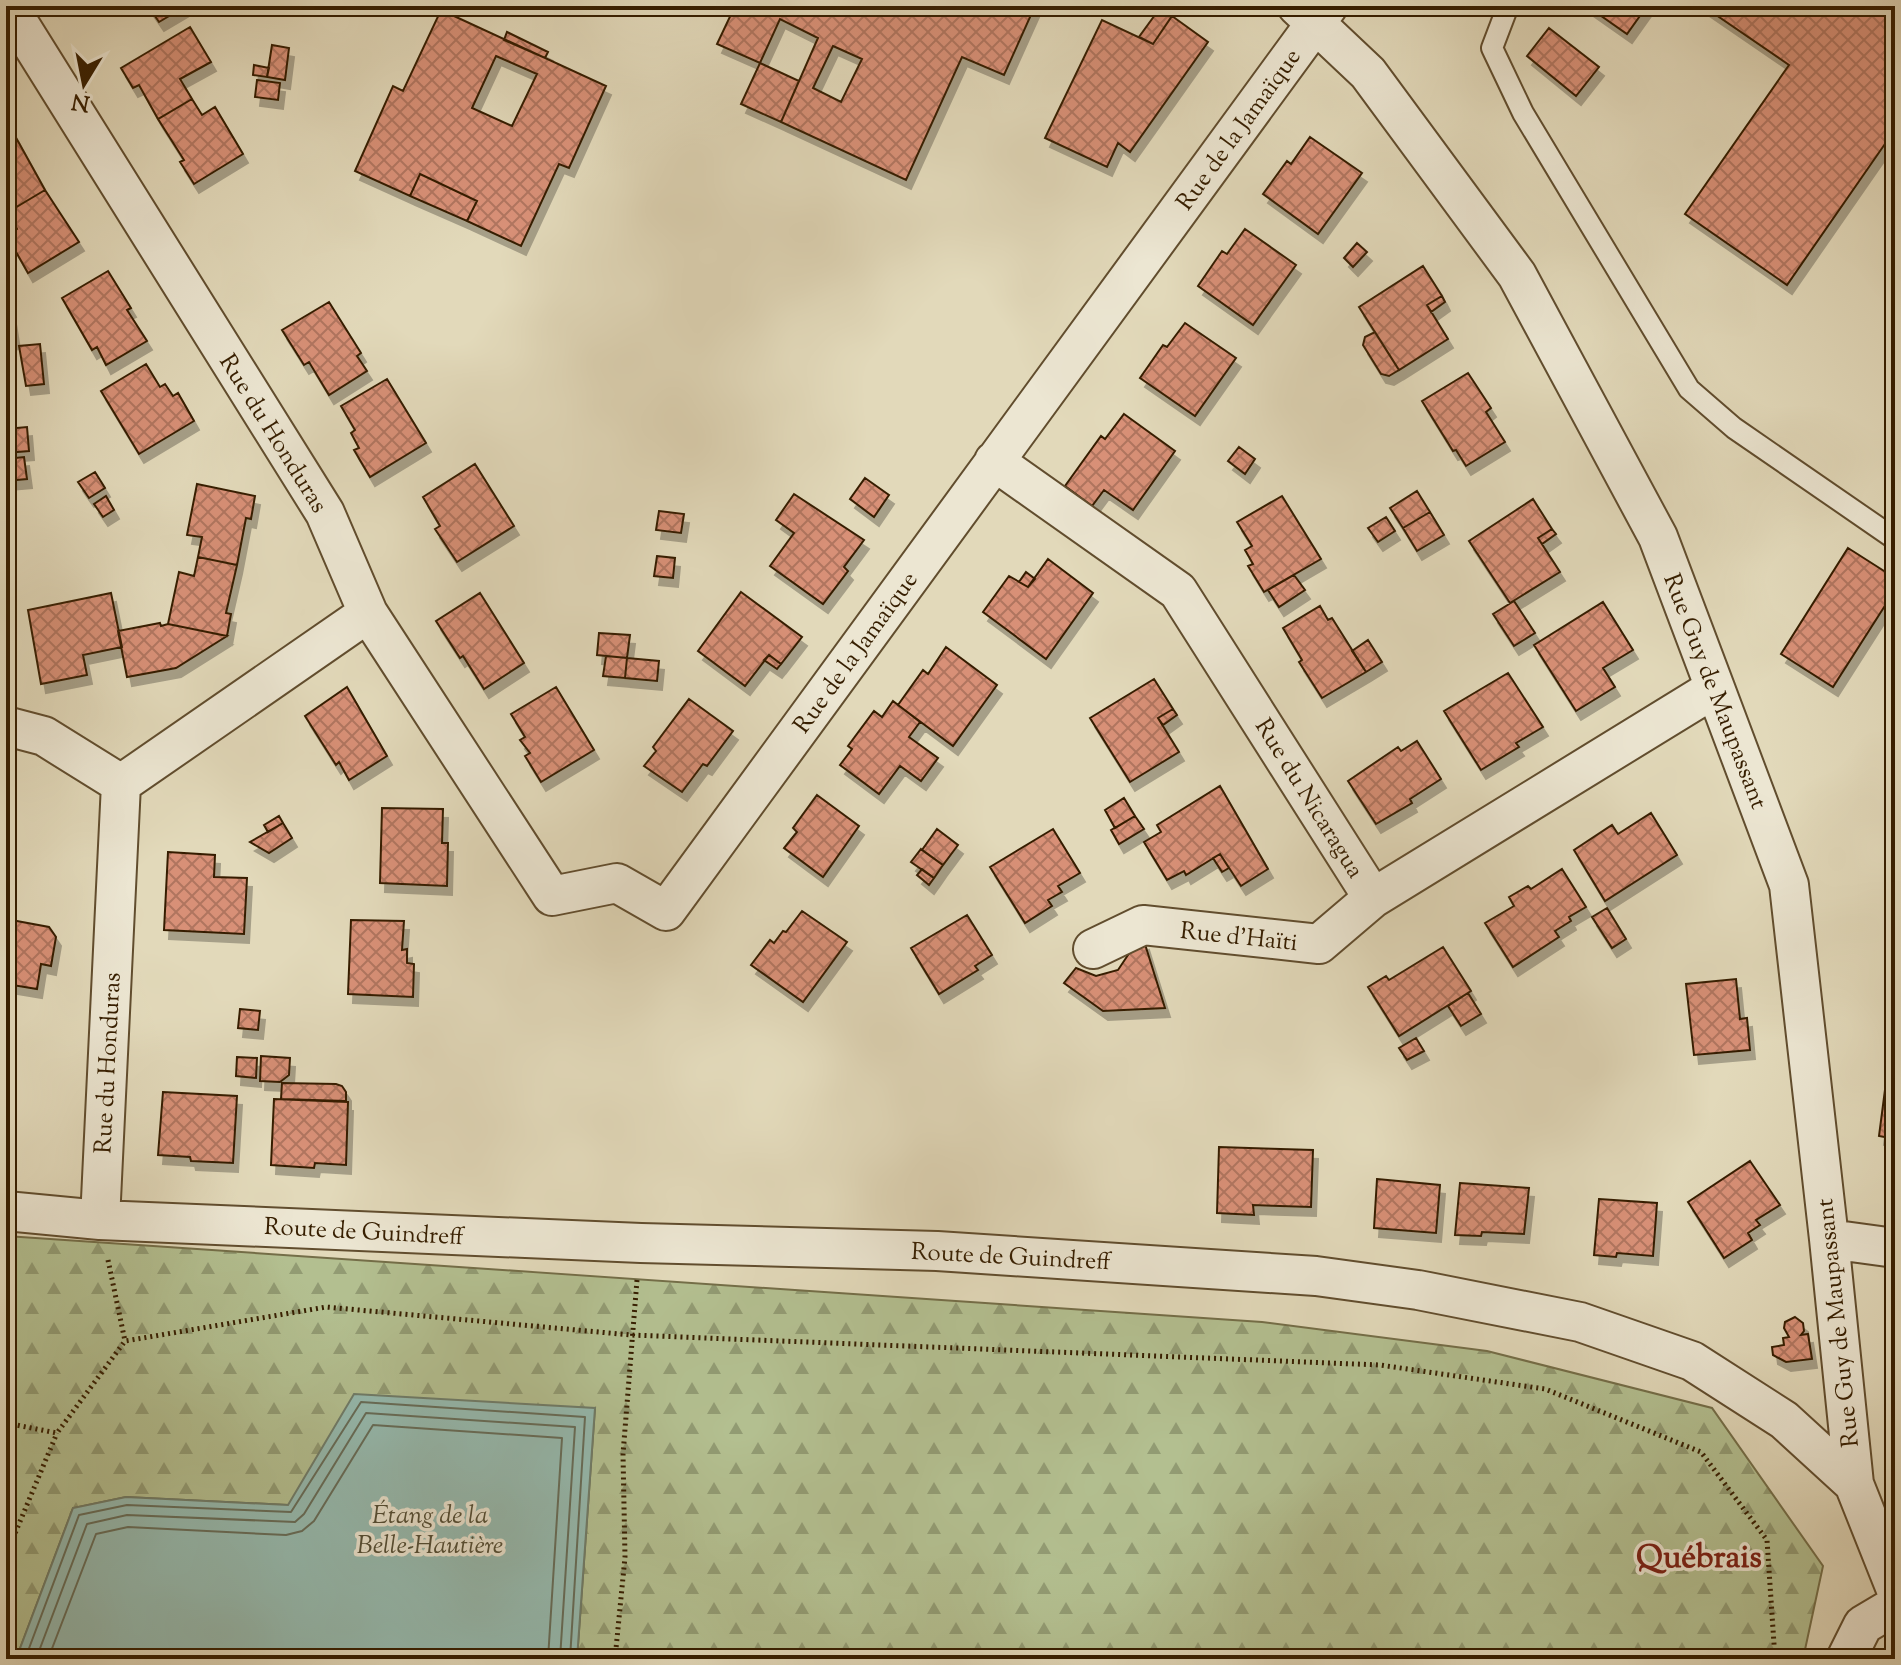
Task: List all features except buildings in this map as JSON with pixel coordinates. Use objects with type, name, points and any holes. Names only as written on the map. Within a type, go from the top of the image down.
[{"type":"street","name":"Rue du Honduras","points":[[8,6],[325,513],[368,613]]},
{"type":"street","name":"Rue de la Jamaïque","points":[[368,613],[552,896],[617,883],[666,911],[994,461],[1314,12]]},
{"type":"street","name":"Rue Guy de Maupassant","points":[[1314,12],[1368,73],[1517,275],[1658,537],[1789,885],[1854,1484]]},
{"type":"street","name":"Rue du Nicaragua","points":[[994,461],[1178,591],[1373,898],[1715,688]]},
{"type":"street","points":[[6,726],[44,736],[121,784],[368,613]]},
{"type":"street","name":"Rue du Honduras","points":[[100,1220],[121,784]]},
{"type":"street","name":"Rue d'Haïti","points":[[1093,949],[1143,925],[1319,944],[1373,898]]},
{"type":"street","name":"Route de Guindreff","points":[[6,1211],[100,1220],[641,1243],[937,1251],[1316,1276],[1418,1290],[1566,1319],[1692,1361],[1784,1420],[1854,1484],[1895,1587]]},
{"type":"street","points":[[1829,1239],[1895,1248]]},
{"type":"street","points":[[1846,1659],[1863,1625],[1895,1606]]},
{"type":"lane","points":[[1508,6],[1492,48],[1516,100],[1689,389],[1734,428],[1895,539]]},
{"type":"path","points":[[100,1220],[125,1341]]},
{"type":"path","points":[[615,1659],[625,1557],[623,1454],[641,1243]]},
{"type":"path","points":[[6,1555],[57,1433],[125,1341],[326,1307],[631,1335],[1380,1365],[1545,1389],[1701,1452],[1767,1540],[1775,1659]]},
{"type":"path","points":[[6,1423],[57,1433]]},
{"type":"green space","points":[[6,1236],[1262,1322],[1487,1351],[1712,1408],[1823,1566],[1803,1659],[577,1659],[595,1408],[288,1505],[126,1497],[73,1508],[16,1659],[6,1659]]},
{"type":"water","name":"Étang de la Belle-Hautière","points":[[354,1394],[595,1408],[577,1659],[16,1659],[73,1508],[126,1497],[288,1505]]},
{"type":"district","name":"Québrais","points":[[1699,1556]]}]
